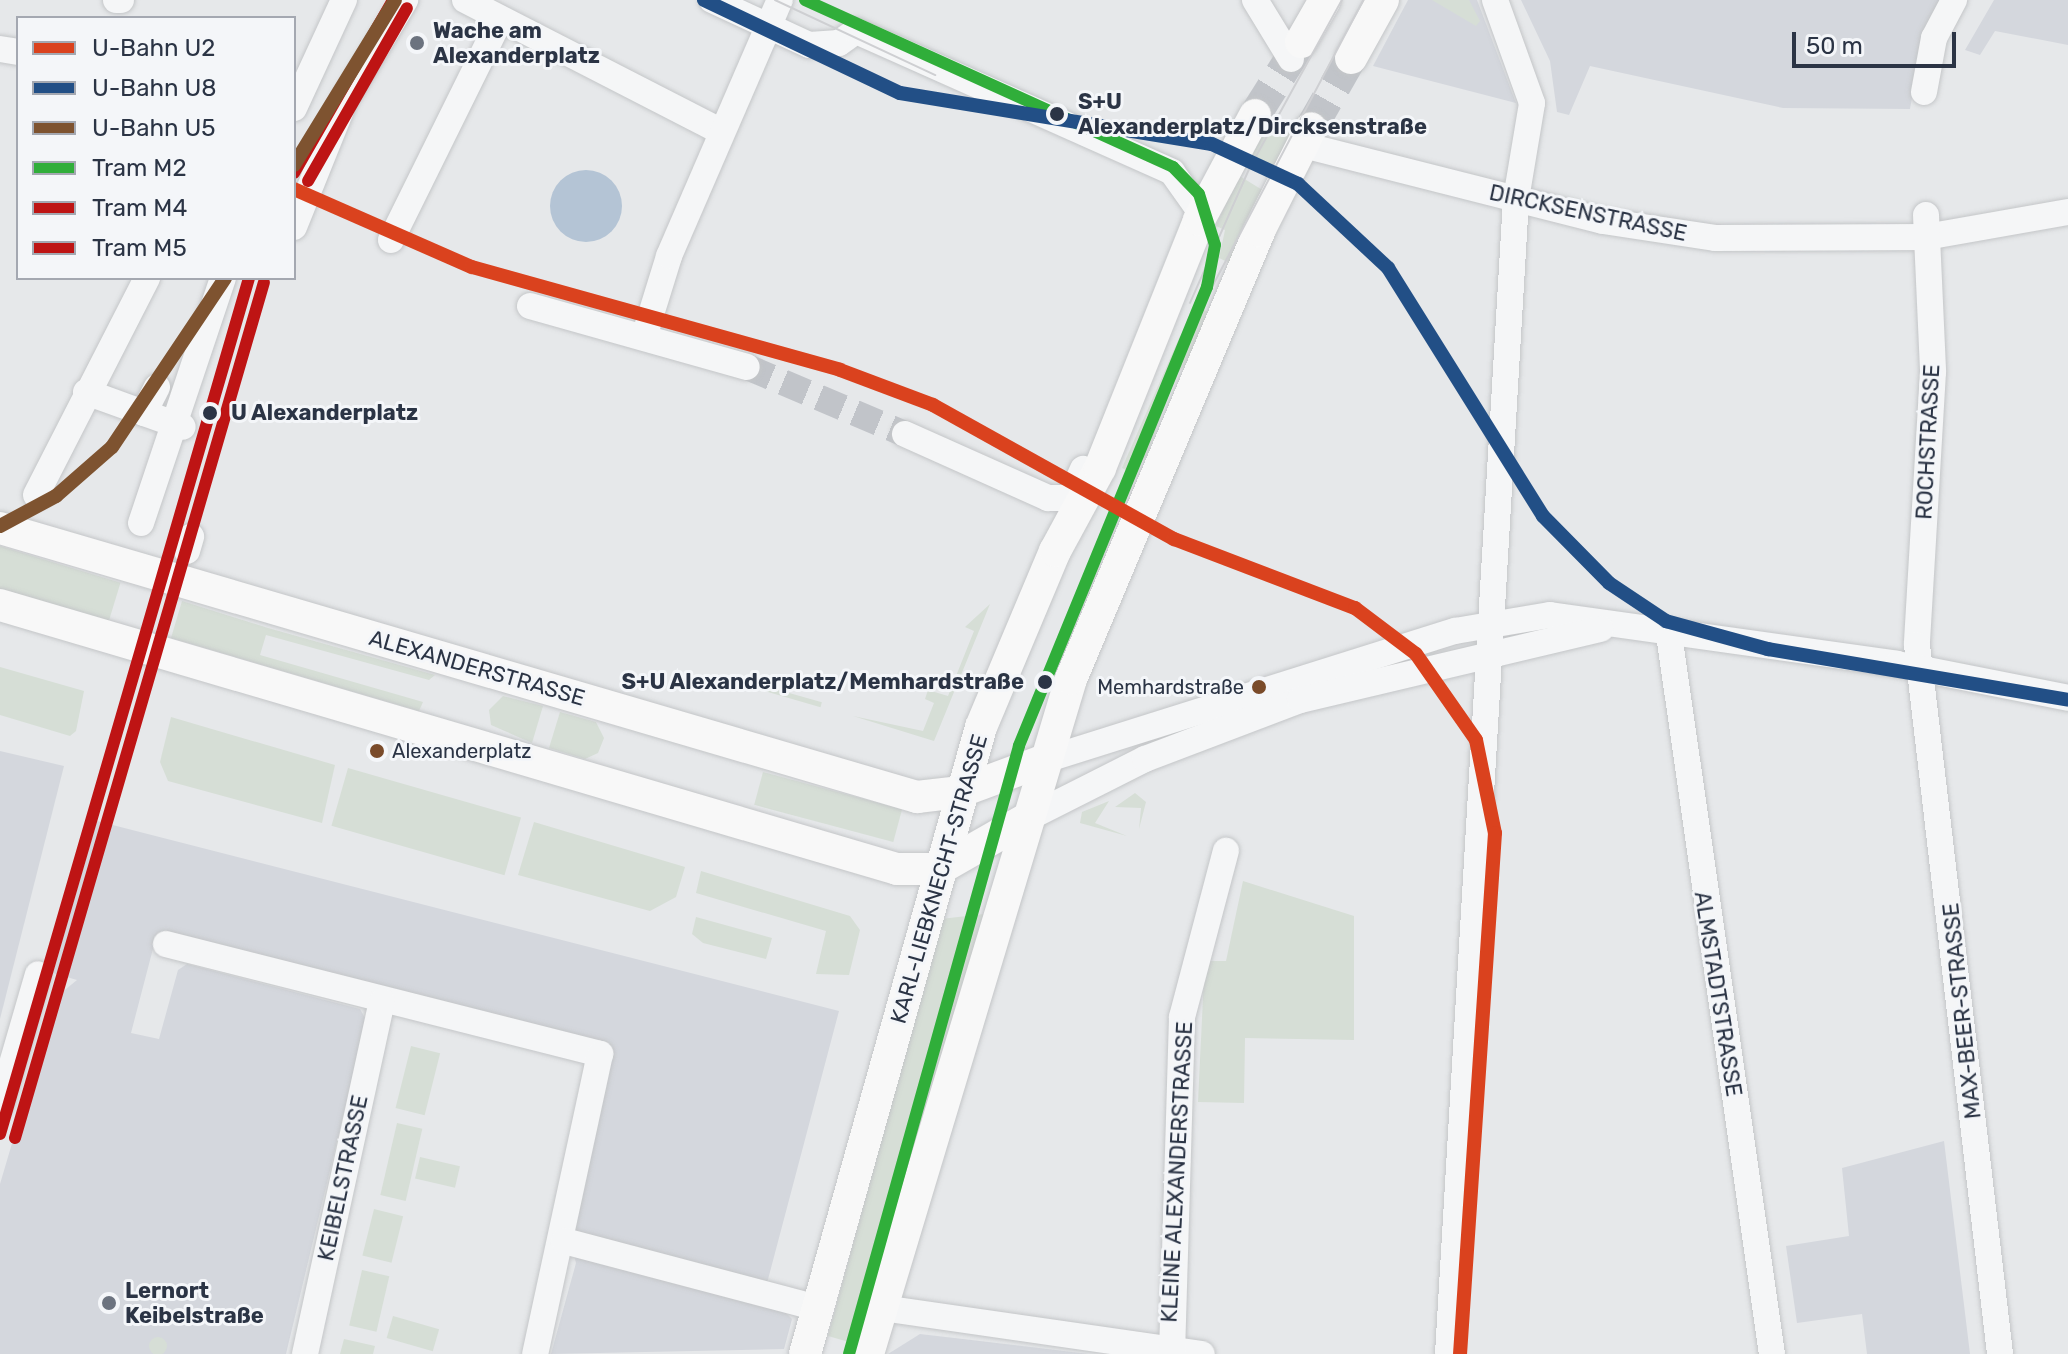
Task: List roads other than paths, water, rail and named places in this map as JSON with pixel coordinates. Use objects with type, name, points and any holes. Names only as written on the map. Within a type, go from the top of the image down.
[{"type":"main road","points":[[1296,51],[1325,0]]},
{"type":"main road","points":[[1351,58],[1383,0]]},
{"type":"main road","name":"KARL-LIEBKNECHT-STRASSE","points":[[805,1354],[959,792],[1202,214],[1255,115]]},
{"type":"main road","points":[[868,1354],[1045,760],[1159,466],[1307,136]]},
{"type":"main road","name":"ALEXANDERSTRASSE","points":[[0,528],[910,795],[959,792],[1045,760]]},
{"type":"main road","points":[[0,605],[879,865],[939,869],[1028,818]]},
{"type":"street","points":[[296,104],[344,0]]},
{"type":"street","points":[[296,222],[345,100],[405,0]]},
{"type":"street","points":[[465,0],[720,131]]},
{"type":"street","points":[[712,0],[809,45],[839,43],[856,31],[1172,172],[1202,214]]},
{"type":"street","points":[[655,345],[720,131],[780,0]]},
{"type":"street","points":[[1255,0],[1296,51]]},
{"type":"street","points":[[1448,1354],[1496,623],[1516,199],[1532,103],[1495,0]]},
{"type":"street","points":[[1924,92],[1934,38],[1954,0]]},
{"type":"street","points":[[391,240],[449,110],[500,19]]},
{"type":"street","name":"DIRCKSENSTRASSE","points":[[1307,136],[1516,199],[1715,238],[1926,226],[2068,212]]},
{"type":"street","name":"ROCHSTRASSE","points":[[1921,669],[1933,372],[1926,226]]},
{"type":"street","points":[[36,495],[146,280]]},
{"type":"street","points":[[141,523],[178,426],[222,280]]},
{"type":"street","points":[[530,306],[655,345],[747,367]]},
{"type":"street","points":[[86,392],[154,393],[178,426]]},
{"type":"street","points":[[905,434],[1048,498],[1070,498],[1086,462]]},
{"type":"street","points":[[1045,760],[1259,687],[1496,623],[1550,615],[1612,627],[1921,669],[2068,698]]},
{"type":"street","points":[[1028,818],[1145,759],[1264,713],[1494,650],[1612,627]]},
{"type":"street","name":"ALMSTADTSTRASSE","points":[[1669,634],[1772,1354]]},
{"type":"street","name":"MAX-BEER-STRASSE","points":[[1921,669],[2000,1354]]},
{"type":"street","name":"KLEINE ALEXANDERSTRASSE","points":[[1172,1352],[1182,1017],[1226,851]]},
{"type":"street","points":[[166,944],[600,1054],[558,1224],[564,1241],[535,1354]]},
{"type":"street","points":[[0,1105],[38,974]]},
{"type":"street","name":"KEIBELSTRASSE","points":[[305,1354],[382,1001]]},
{"type":"street","points":[[564,1241],[818,1308]]},
{"type":"street","points":[[882,1308],[1202,1354]]},
{"type":"water","points":[[586,170],[606,176],[616,186],[622,206],[616,226],[606,236],[586,242],[566,236],[556,226],[550,206],[556,186],[566,176]]},
{"type":"tunnel","points":[[1255,115],[1301,42]]},
{"type":"tunnel","points":[[1311,128],[1351,58]]},
{"type":"tunnel","points":[[747,367],[905,434]]},
{"type":"tram line","name":"M4","points":[[296,170],[393,0]]},
{"type":"tram line","points":[[775,0],[935,75]]},
{"type":"tram line","name":"M2","points":[[805,0],[1173,167],[1199,194],[1215,245],[1207,287],[1019,746],[849,1354]]},
{"type":"tram line","points":[[1190,303],[1249,169],[1342,0]]},
{"type":"tram line","points":[[1192,325],[1363,0]]},
{"type":"tram line","name":"M5","points":[[308,181],[407,8]]},
{"type":"tram line","name":"M4","points":[[0,1134],[248,280]]},
{"type":"tram line","name":"M5","points":[[15,1138],[264,282]]},
{"type":"metro line","name":"U5","points":[[296,162],[395,0]]},
{"type":"metro line","name":"U8","points":[[704,0],[900,93],[1212,144],[1298,184],[1388,268],[1543,516],[1609,583],[1666,621],[1768,649],[2068,700]]},
{"type":"metro line","name":"U2","points":[[296,190],[472,267],[840,370],[933,405],[1174,539],[1355,608],[1416,654],[1476,740],[1495,833],[1460,1354]]},
{"type":"metro line","name":"U5","points":[[0,526],[56,496],[112,447],[224,280]]},
{"type":"place","name":"Wache am Alexanderplatz","points":[[417,43]]},
{"type":"place","name":"S+U Alexanderplatz/Dircksenstraße","points":[[1057,114]]},
{"type":"place","name":"U Alexanderplatz","points":[[210,413]]},
{"type":"place","name":"S+U Alexanderplatz/Memhardstraße","points":[[1045,682]]},
{"type":"place","name":"Memhardstraße","points":[[1259,687]]},
{"type":"place","name":"Alexanderplatz","points":[[377,751]]},
{"type":"place","name":"Lernort Keibelstraße","points":[[109,1303]]}]
